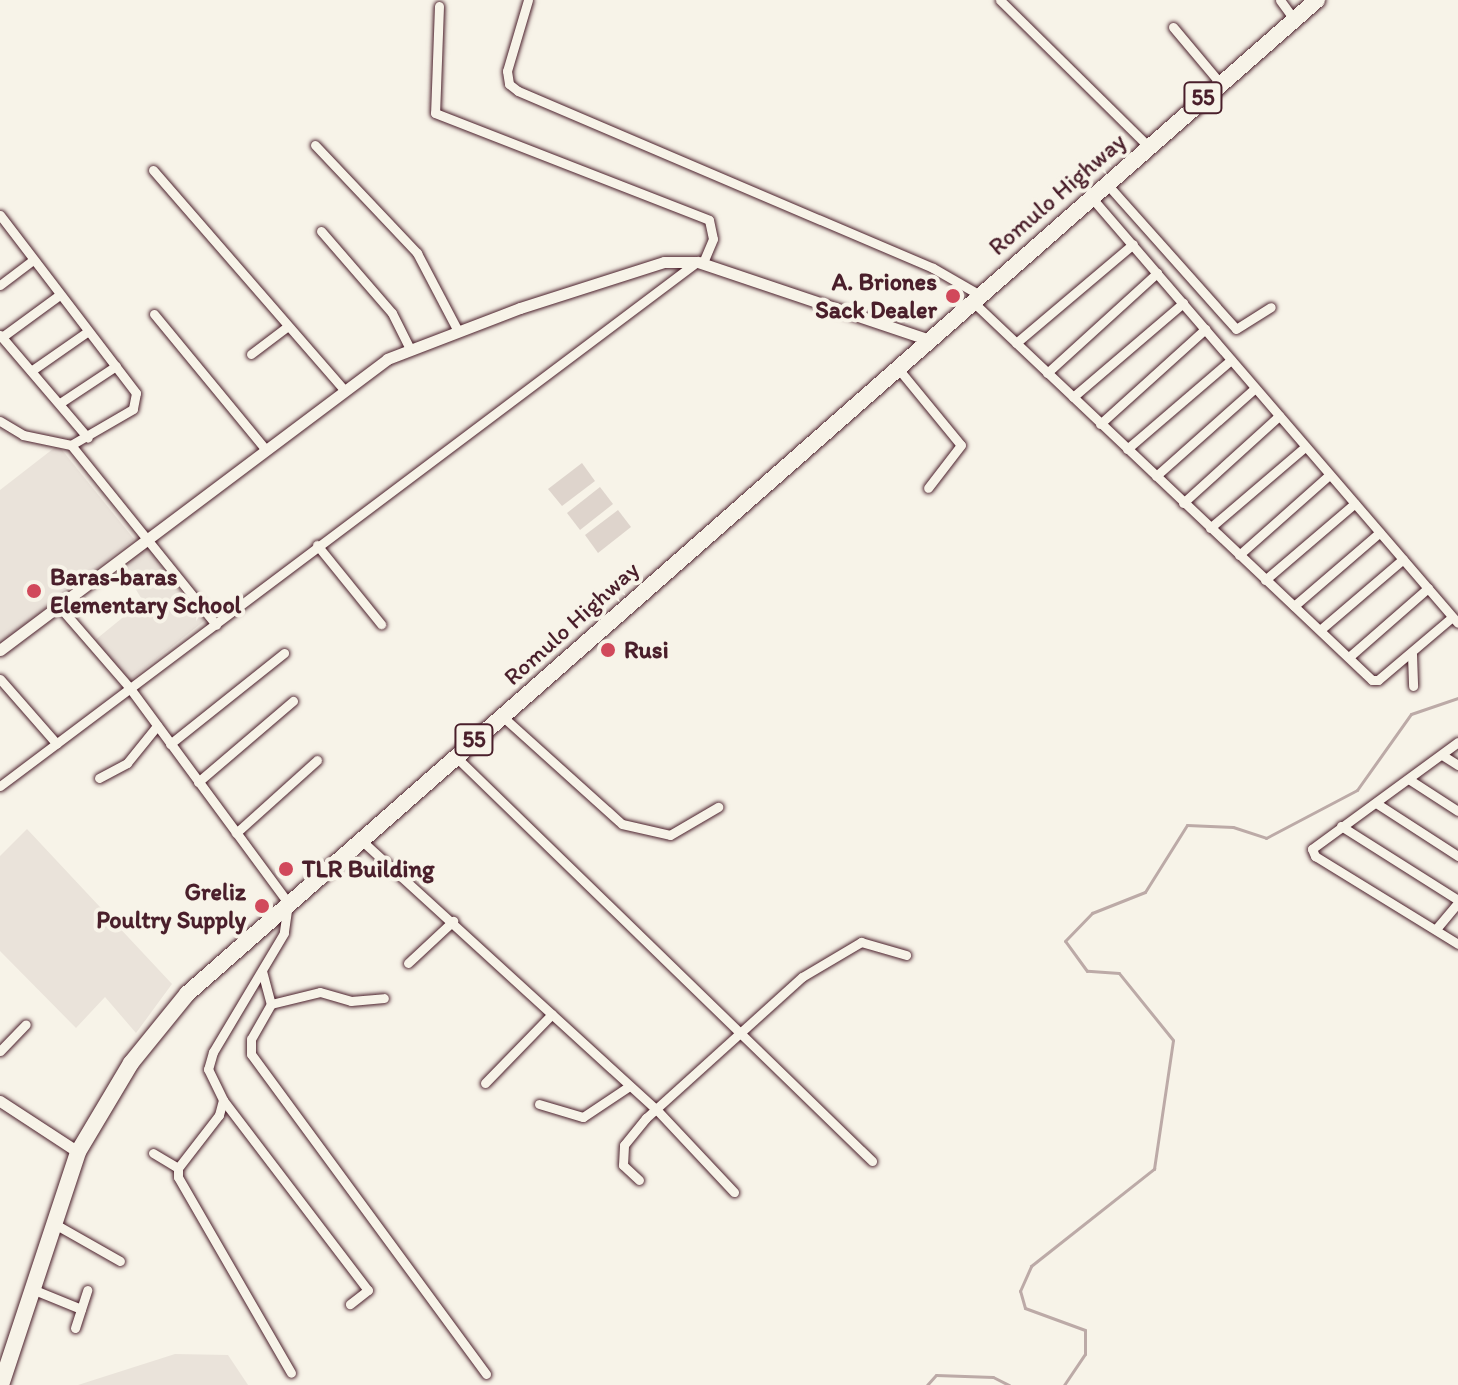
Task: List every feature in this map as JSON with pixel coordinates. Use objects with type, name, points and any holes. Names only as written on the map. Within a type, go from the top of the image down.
[{"type":"highway","name":"Romulo Highway","points":[[1,1385],[52,1223],[78,1152],[158,1027],[288,903],[896,366],[1317,0]]},
{"type":"street","points":[[528,0],[507,71],[509,84],[518,91],[933,268],[975,297],[1016,343],[1100,424],[1375,681],[1454,621],[1091,197]]},
{"type":"street","points":[[1000,0],[1148,146]]},
{"type":"street","points":[[1280,0],[1294,19]]},
{"type":"street","points":[[0,786],[216,625],[317,545],[701,262],[713,239],[709,220],[435,113],[439,6]]},
{"type":"street","points":[[1173,27],[1220,83]]},
{"type":"street","points":[[315,145],[417,253],[458,331]]},
{"type":"street","points":[[153,170],[345,391]]},
{"type":"street","points":[[1106,183],[1236,329],[1271,307]]},
{"type":"street","points":[[0,215],[4,228],[116,366],[138,401],[88,438],[71,445],[23,435],[0,421]]},
{"type":"street","points":[[321,231],[392,313],[410,349]]},
{"type":"street","points":[[1016,343],[1133,244]]},
{"type":"street","points":[[0,285],[33,260]]},
{"type":"street","points":[[0,650],[387,359],[458,331],[664,262],[701,262],[927,339]]},
{"type":"street","points":[[1047,373],[1157,273]]},
{"type":"street","points":[[58,296],[1,336],[88,438]]},
{"type":"street","points":[[1073,397],[1183,303]]},
{"type":"street","points":[[154,314],[266,450]]},
{"type":"street","points":[[251,354],[288,326]]},
{"type":"street","points":[[1100,424],[1205,329]]},
{"type":"street","points":[[31,371],[87,332]]},
{"type":"street","points":[[1127,449],[1231,360]]},
{"type":"street","points":[[60,403],[116,366]]},
{"type":"street","points":[[896,366],[961,445],[928,488]]},
{"type":"street","points":[[1156,476],[1255,388]]},
{"type":"street","points":[[1183,503],[1279,416]]},
{"type":"street","points":[[71,445],[216,625]]},
{"type":"street","points":[[1210,528],[1305,447]]},
{"type":"street","points":[[1239,555],[1329,475]]},
{"type":"street","points":[[1265,580],[1355,503]]},
{"type":"street","points":[[1294,606],[1380,532]]},
{"type":"street","points":[[317,545],[381,624]]},
{"type":"street","points":[[1320,630],[1403,559]]},
{"type":"street","points":[[1349,657],[1428,588]]},
{"type":"street","points":[[58,605],[129,687],[288,903],[284,933],[210,1060],[208,1069],[223,1100],[368,1290],[350,1304]]},
{"type":"street","points":[[170,744],[284,653]]},
{"type":"street","points":[[1412,654],[1413,686]]},
{"type":"street","points":[[0,679],[57,744]]},
{"type":"street","points":[[198,782],[293,701]]},
{"type":"street","points":[[502,716],[622,824],[670,835],[718,807]]},
{"type":"street","points":[[99,778],[127,763],[157,726]]},
{"type":"street","points":[[1458,742],[1410,780],[1315,846],[1315,856],[1458,944]]},
{"type":"street","points":[[1442,755],[1458,765]]},
{"type":"street","points":[[455,757],[742,1029],[872,1161]]},
{"type":"street","points":[[236,833],[317,760]]},
{"type":"street","points":[[1410,780],[1458,811]]},
{"type":"street","points":[[1376,803],[1458,856]]},
{"type":"street","points":[[1341,826],[1458,901],[1436,929]]},
{"type":"street","points":[[361,840],[453,921],[628,1087],[656,1109],[734,1192]]},
{"type":"street","points":[[408,963],[453,921]]},
{"type":"street","points":[[639,1180],[620,1158],[624,1145],[656,1109],[802,977],[861,942],[906,955]]},
{"type":"street","points":[[262,971],[271,1004],[251,1039],[251,1054],[486,1374]]},
{"type":"street","points":[[271,1004],[320,992],[351,1001],[384,998]]},
{"type":"street","points":[[485,1083],[552,1014]]},
{"type":"street","points":[[0,1051],[26,1024]]},
{"type":"street","points":[[539,1104],[583,1117],[628,1087]]},
{"type":"street","points":[[178,1168],[219,1115],[223,1100]]},
{"type":"street","points":[[0,1101],[78,1152]]},
{"type":"street","points":[[153,1153],[178,1168],[184,1192],[291,1373]]},
{"type":"street","points":[[52,1223],[120,1261]]},
{"type":"street","points":[[32,1289],[81,1309]]},
{"type":"street","points":[[75,1328],[87,1290]]},
{"type":"shaded area","name":"Baras-baras Elementary School","points":[[58,445],[134,539],[0,644],[0,490]]},
{"type":"shaded area","points":[[582,463],[595,481],[562,506],[548,489]]},
{"type":"shaded area","points":[[600,487],[613,504],[580,530],[567,513]]},
{"type":"shaded area","points":[[618,510],[631,527],[598,553],[585,535]]},
{"type":"shaded area","points":[[147,546],[204,621],[129,681],[94,641],[143,601],[120,564]]},
{"type":"shaded area","points":[[27,829],[172,984],[136,1033],[105,997],[76,1028],[0,951],[0,856]]},
{"type":"shaded area","points":[[175,1354],[228,1355],[248,1385],[78,1385]]},
{"type":"waterway","points":[[1064,1385],[1085,1354],[1085,1330],[1025,1308],[1020,1291],[1031,1266],[1154,1169],[1173,1040],[1119,973],[1087,971],[1065,941],[1092,913],[1145,892],[1187,825],[1233,827],[1266,838],[1357,790],[1411,714],[1458,698]]},
{"type":"waterway","points":[[927,1385],[936,1375],[993,1377],[1009,1385]]},
{"type":"place","name":"A. Briones Sack Dealer","points":[[953,296]]},
{"type":"place","name":"Baras-baras Elementary School","points":[[34,591]]},
{"type":"place","name":"Rusi","points":[[608,650]]},
{"type":"place","name":"TLR Building","points":[[286,869]]},
{"type":"place","name":"Greliz Poultry Supply","points":[[262,906]]}]
